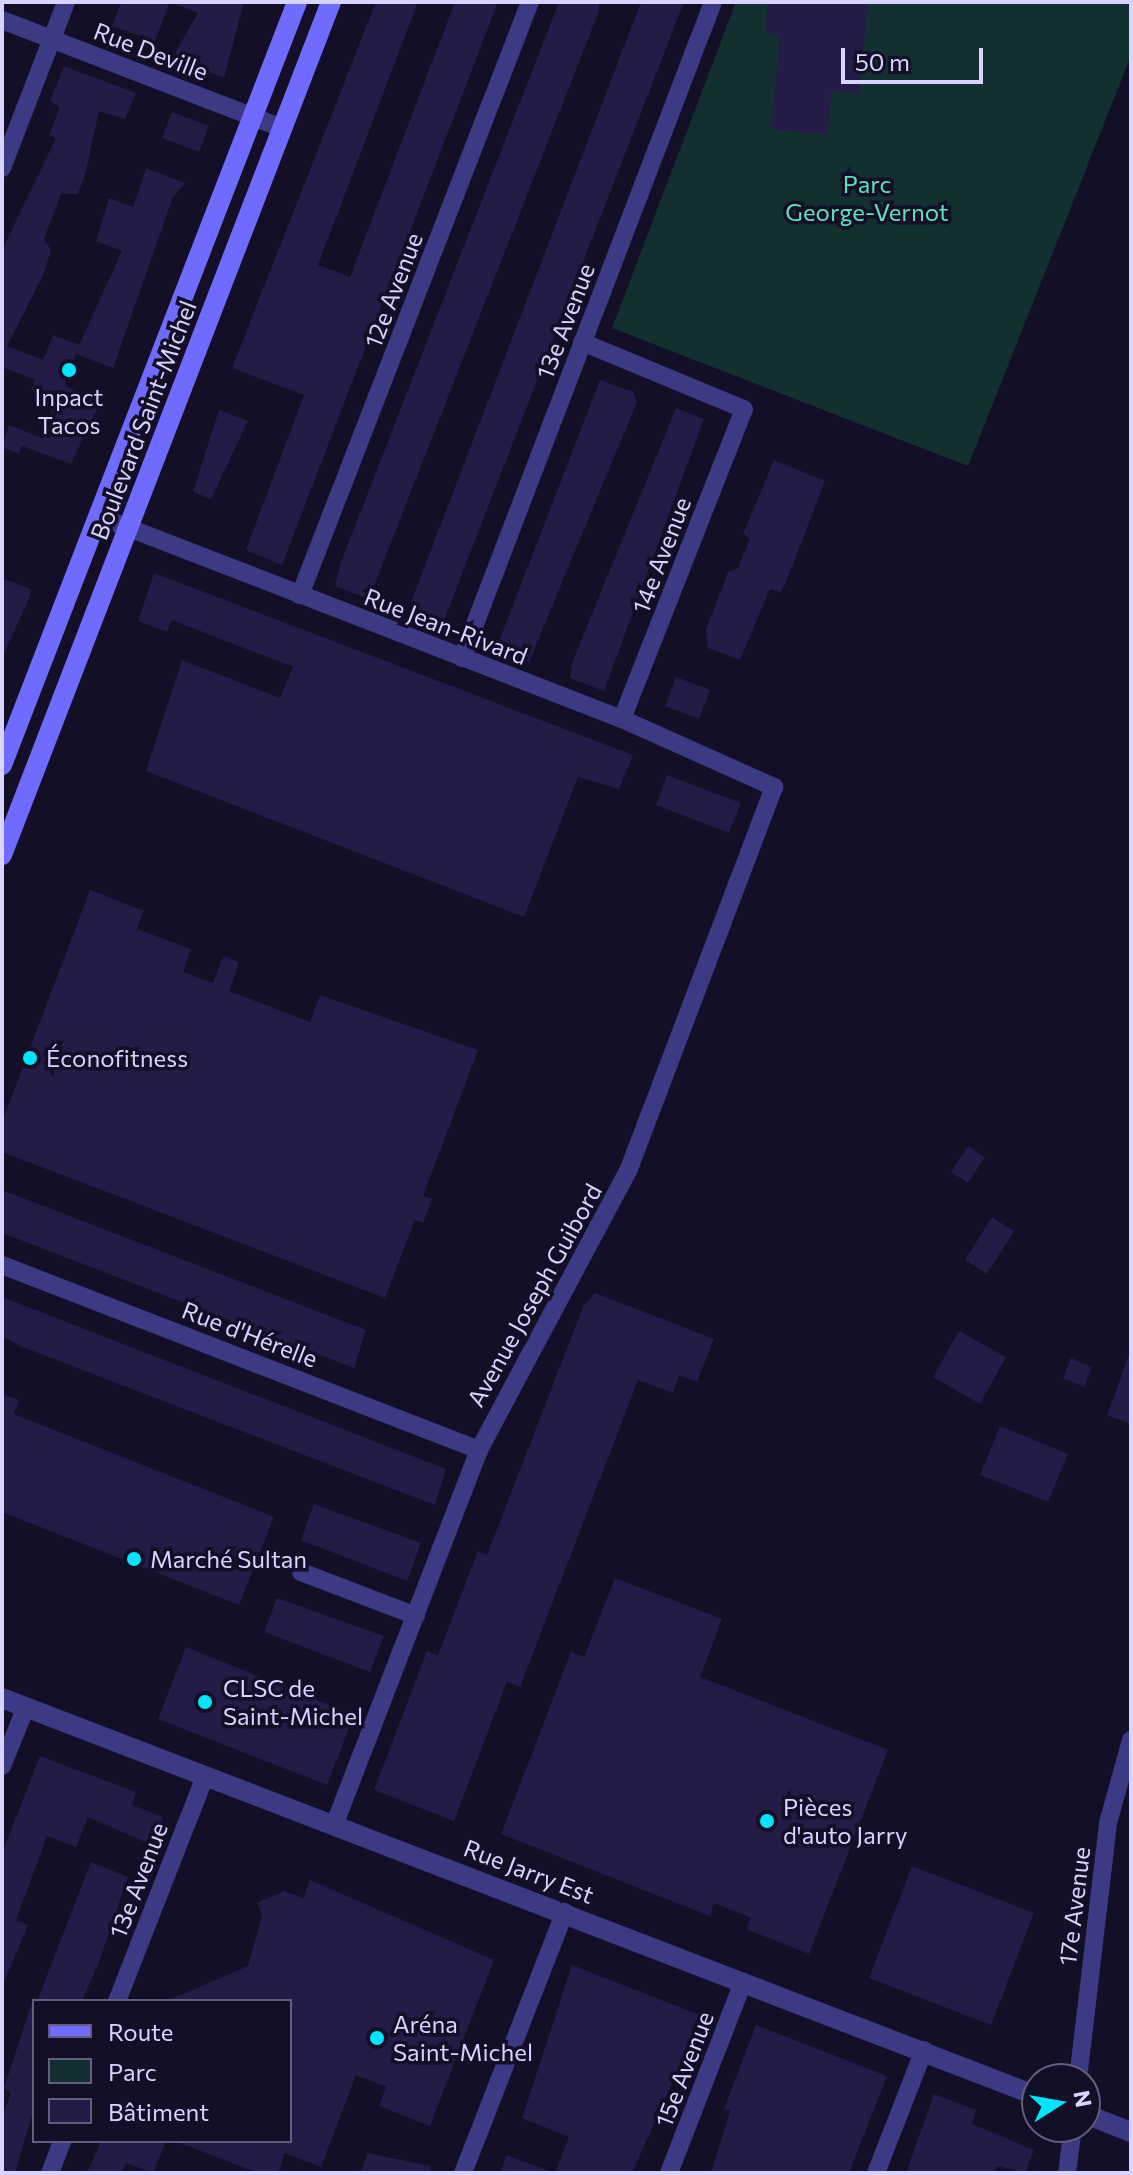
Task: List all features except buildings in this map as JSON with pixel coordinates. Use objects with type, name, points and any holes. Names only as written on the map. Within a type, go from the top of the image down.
[{"type":"main road","name":"Boulevard Saint-Michel","points":[[2,765],[297,2]]},
{"type":"main road","name":"Boulevard Saint-Michel","points":[[3,852],[331,2]]},
{"type":"street","points":[[2,168],[66,2]]},
{"type":"street","name":"12e Avenue","points":[[300,595],[530,2]]},
{"type":"street","name":"13e Avenue","points":[[462,658],[713,2]]},
{"type":"street","name":"Rue Deville","points":[[2,20],[282,128]]},
{"type":"street","name":"14e Avenue","points":[[582,342],[744,409],[622,719]]},
{"type":"street","name":"Rue Jean-Rivard","points":[[98,516],[622,719],[774,787]]},
{"type":"street","name":"Avenue Joseph Guibord","points":[[334,1826],[479,1450],[629,1169],[774,787]]},
{"type":"street","name":"Rue d'Hérelle","points":[[2,1265],[479,1450]]},
{"type":"street","points":[[301,1572],[416,1616]]},
{"type":"street","name":"Rue Jarry Est","points":[[2,1698],[1021,2089]]},
{"type":"street","points":[[2,1766],[26,1707]]},
{"type":"street","name":"17e Avenue","points":[[1080,2063],[1108,1823],[1131,1740]]},
{"type":"street","name":"13e Avenue","points":[[118,1999],[205,1776]]},
{"type":"street","points":[[463,2173],[565,1912]]},
{"type":"street","name":"15e Avenue","points":[[669,2173],[743,1982]]},
{"type":"street","points":[[876,2173],[924,2050]]},
{"type":"street","points":[[1101,2120],[1131,2132]]},
{"type":"street","points":[[50,2173],[61,2143]]},
{"type":"street","points":[[1067,2173],[1071,2143]]},
{"type":"green space","name":"Parc George-Vernot","points":[[736,2],[1131,2],[1131,56],[968,466],[612,328]]},
{"type":"place","name":"Inpact Tacos","points":[[69,370]]},
{"type":"place","name":"Éconofitness","points":[[30,1058]]},
{"type":"place","name":"Marché Sultan","points":[[134,1559]]},
{"type":"place","name":"CLSC de Saint-Michel","points":[[205,1702]]},
{"type":"place","name":"Pièces d'auto Jarry","points":[[767,1821]]},
{"type":"place","name":"Aréna Saint-Michel","points":[[377,2038]]}]
